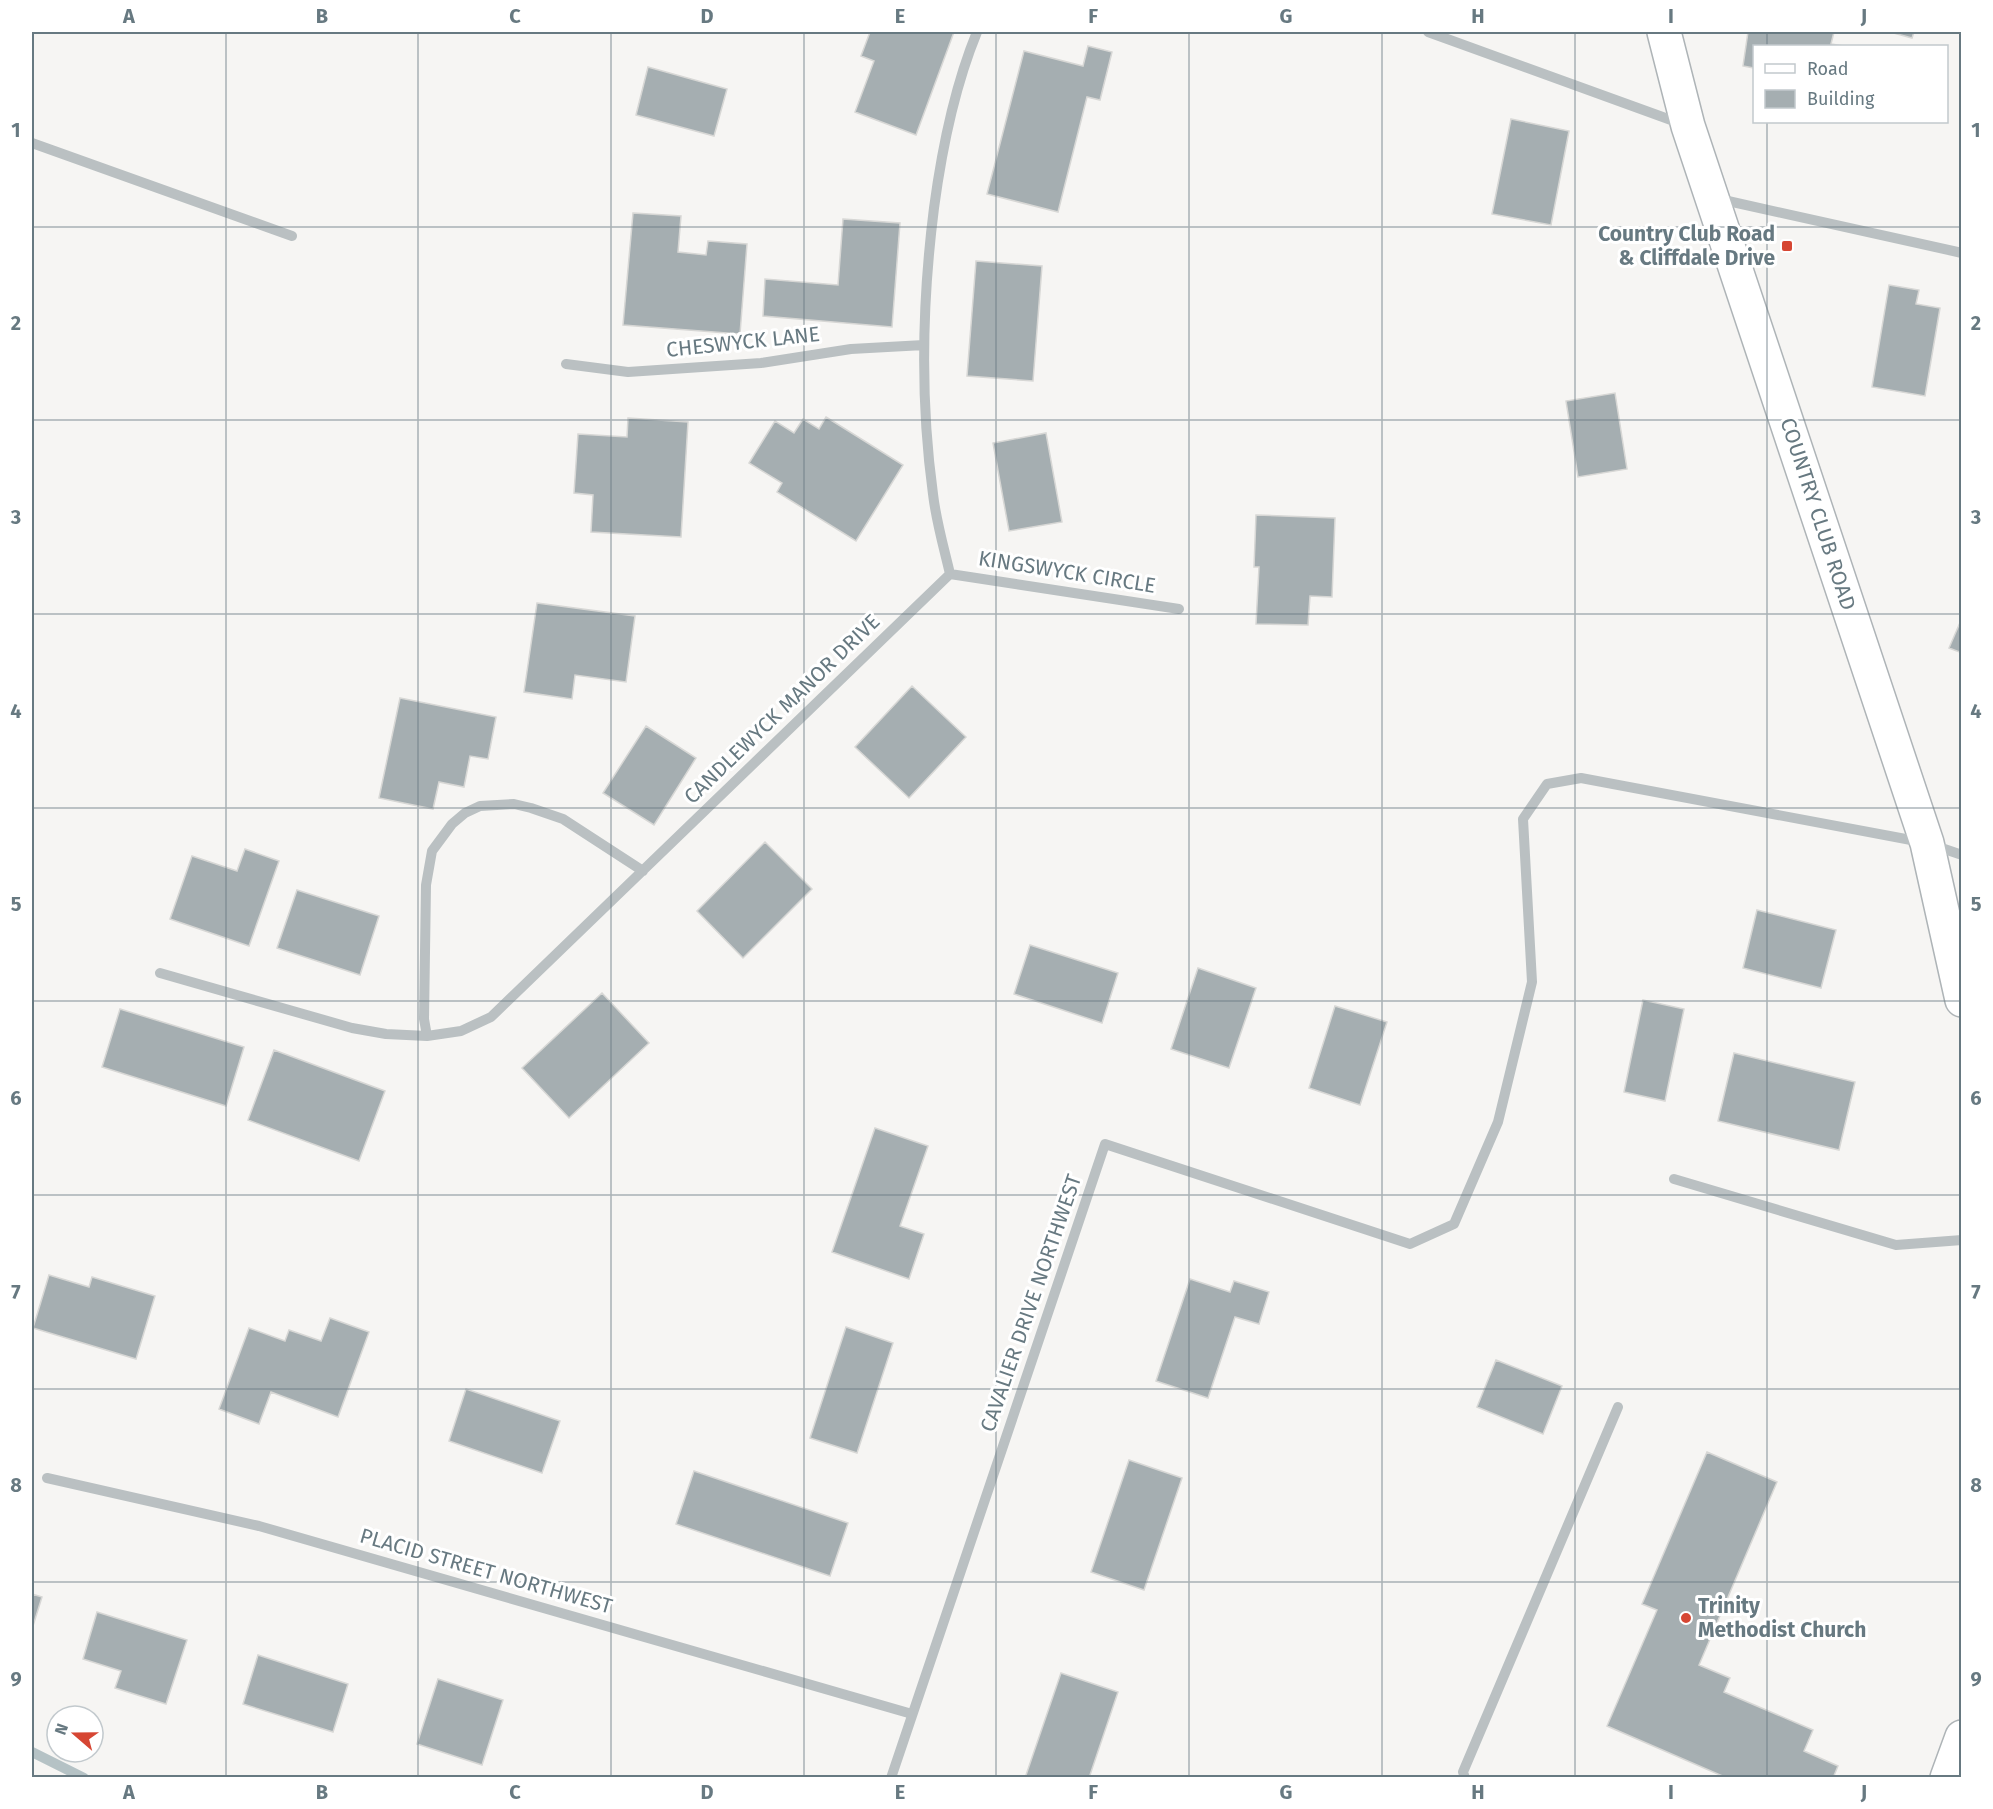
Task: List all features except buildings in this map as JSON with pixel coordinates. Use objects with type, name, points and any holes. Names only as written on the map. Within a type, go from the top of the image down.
[{"type":"main road","name":"COUNTRY CLUB ROAD","points":[[1664,32],[1688,126],[1927,843],[1947,913],[1962,1000]]},
{"type":"main road","points":[[1947,1778],[1962,1737]]},
{"type":"street","points":[[950,574],[933,496],[925,412],[924,345],[928,260],[941,160],[965,61],[977,32]]},
{"type":"street","points":[[1428,32],[1688,126]]},
{"type":"street","points":[[32,143],[291,236]]},
{"type":"street","points":[[1712,198],[1962,253]]},
{"type":"street","name":"CHESWYCK LANE","points":[[566,364],[628,372],[761,363],[851,349],[924,345]]},
{"type":"street","name":"KINGSWYCK CIRCLE","points":[[950,574],[1179,609]]},
{"type":"street","name":"CANDLEWYCK MANOR DRIVE","points":[[160,973],[352,1028],[386,1034],[427,1036],[460,1031],[491,1017],[950,574]]},
{"type":"street","name":"CAVALIER DRIVE NORTHWEST","points":[[891,1778],[1105,1144],[1410,1244],[1454,1224],[1498,1122],[1532,982],[1523,819],[1547,784],[1581,778],[1927,843]]},
{"type":"street","points":[[427,1036],[424,1019],[426,885],[432,851],[452,824],[465,813],[480,806],[514,804],[531,808],[563,819],[643,871]]},
{"type":"street","points":[[1927,843],[1962,855]]},
{"type":"street","points":[[1674,1179],[1896,1245],[1962,1240]]},
{"type":"street","points":[[1465,1778],[1462,1772],[1618,1407]]},
{"type":"street","name":"PLACID STREET NORTHWEST","points":[[46,1478],[260,1526],[912,1714]]},
{"type":"waterway","points":[[32,1752],[84,1778]]},
{"type":"place","name":"Country Club Road & Cliffdale Drive","points":[[1787,246]]},
{"type":"place","name":"Trinity Methodist Church","points":[[1686,1618]]}]
